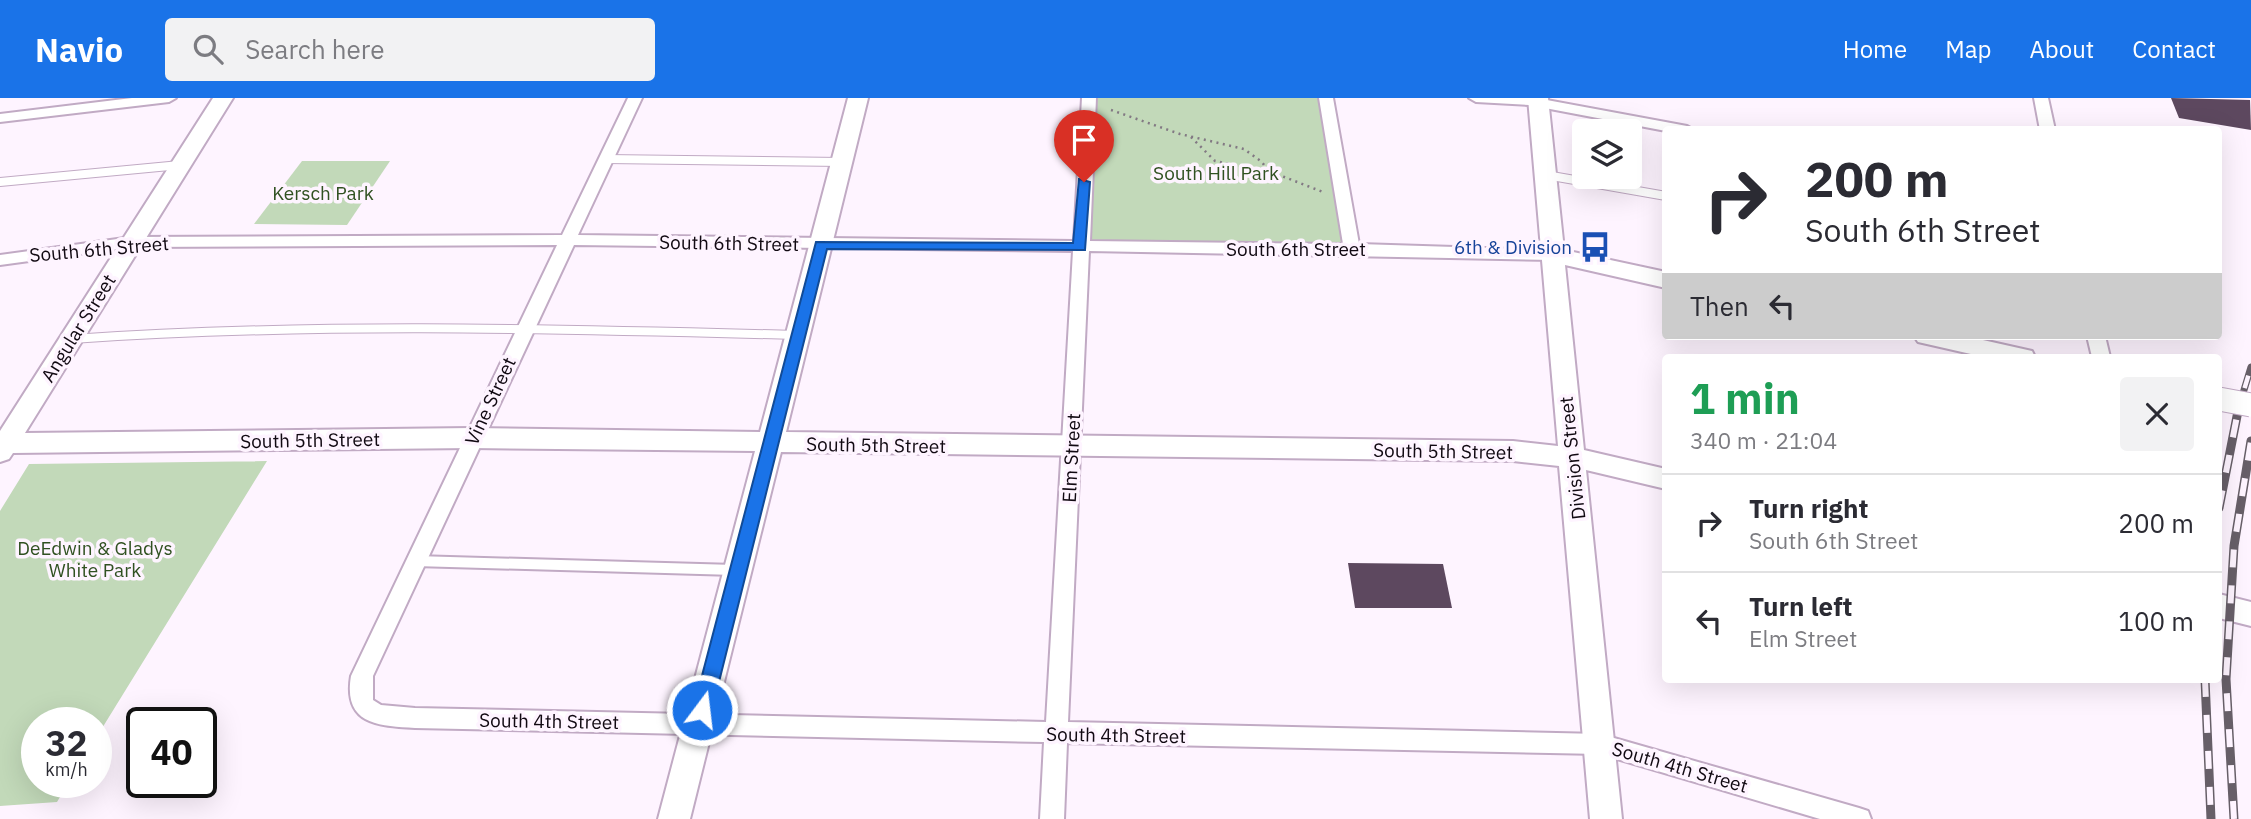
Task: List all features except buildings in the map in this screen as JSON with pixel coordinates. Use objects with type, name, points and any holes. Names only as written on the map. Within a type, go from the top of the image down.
[{"type":"street","points":[[0,118],[169,98]]},
{"type":"street","name":"Angular Street","points":[[2,446],[223,98]]},
{"type":"street","name":"Vine Street","points":[[364,708],[359,699],[362,676],[472,438],[635,98]]},
{"type":"street","points":[[674,819],[772,444],[858,98]]},
{"type":"street","name":"Elm Street","points":[[1052,819],[1089,98]]},
{"type":"street","points":[[1326,98],[1352,249]]},
{"type":"street","points":[[1476,98],[1538,100],[1667,126]]},
{"type":"street","points":[[2041,98],[2047,126]]},
{"type":"street","name":"Division Street","points":[[1538,100],[1606,819]]},
{"type":"street","name":"South 6th Street","points":[[0,260],[132,242],[567,240],[1352,249],[1553,255],[1662,279]]},
{"type":"street","points":[[1944,340],[2009,354]]},
{"type":"street","points":[[2222,400],[2251,405]]},
{"type":"street","name":"South 5th Street","points":[[2,446],[472,438],[1072,448],[1513,451],[1572,457],[1662,478]]},
{"type":"street","points":[[2230,613],[2251,631]]},
{"type":"street","name":"South 4th Street","points":[[364,708],[376,713],[415,718],[1600,744],[1859,819]]},
{"type":"lane","points":[[606,159],[842,162]]},
{"type":"lane","points":[[0,182],[181,165]]},
{"type":"lane","points":[[1545,174],[1662,195]]},
{"type":"lane","points":[[71,340],[194,331],[524,329],[799,335]]},
{"type":"lane","points":[[415,561],[739,570]]},
{"type":"path","points":[[1111,110],[1191,137],[1241,149],[1259,158],[1268,171]]},
{"type":"path","points":[[1191,137],[1213,162],[1239,170],[1268,171],[1343,200]]},
{"type":"green space","name":"South Hill Park","points":[[1089,98],[1326,98],[1352,249],[1080,247]]},
{"type":"green space","name":"Kersch Park","points":[[302,161],[390,161],[347,225],[254,224]]},
{"type":"green space","name":"DeEdwin & Gladys White Park","points":[[267,461],[112,712],[112,707],[21,707],[21,798],[59,798],[57,802],[0,806],[0,511],[29,464]]},
{"type":"railway","points":[[2237,413],[2251,367]]},
{"type":"railway","points":[[2222,493],[2238,411]]},
{"type":"railway","points":[[2234,819],[2226,679],[2234,546],[2251,441]]},
{"type":"railway","points":[[2205,683],[2211,819]]},
{"type":"place","name":"6th & Division","points":[[1595,247]]},
{"type":"route","points":[[702,710],[821,245],[1080,247],[1084,182]]}]
